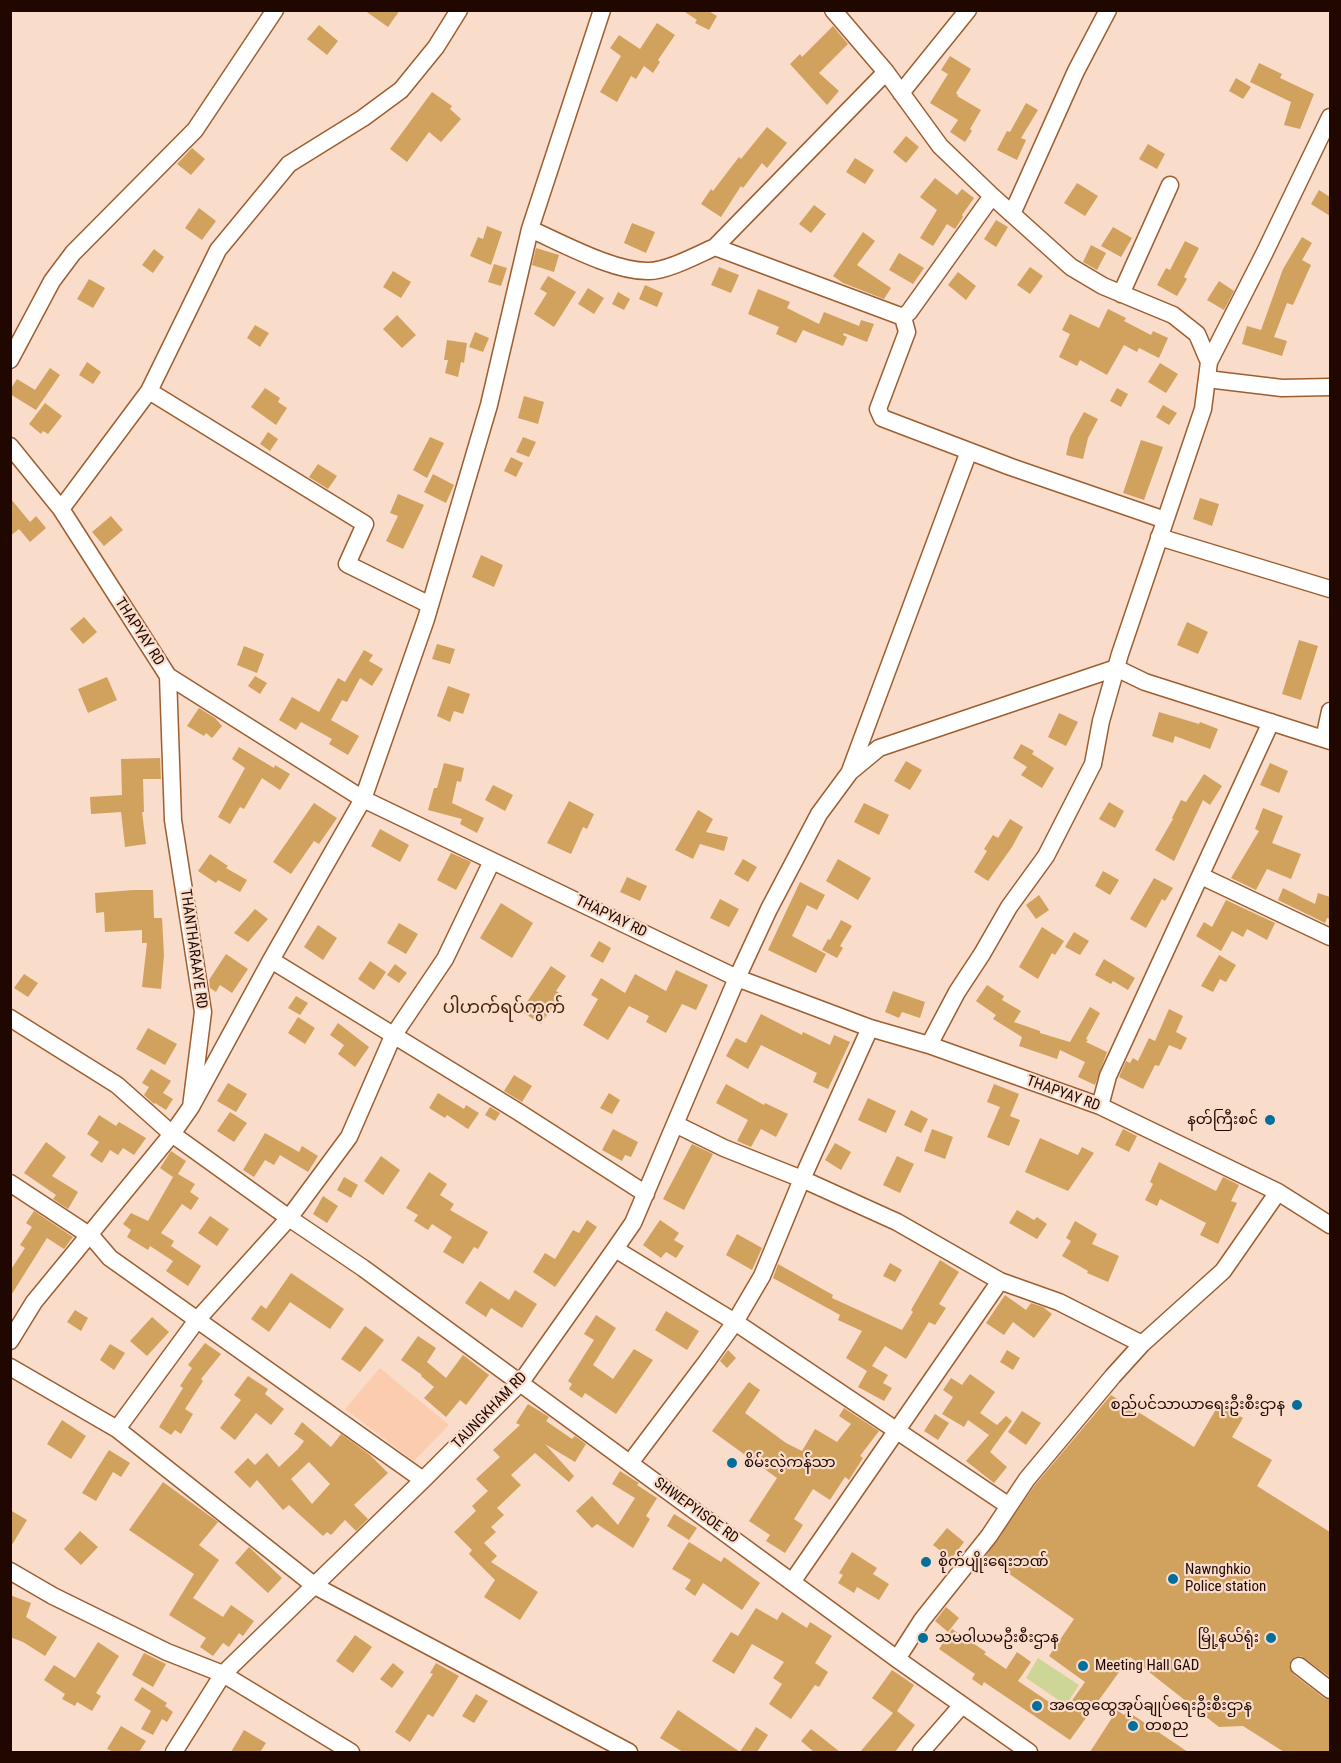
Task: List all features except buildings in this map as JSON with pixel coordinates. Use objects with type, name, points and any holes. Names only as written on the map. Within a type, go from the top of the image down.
[{"type":"street","points":[[10,360],[52,281],[73,253],[195,130],[275,10]]},
{"type":"street","points":[[61,509],[149,391],[218,250],[225,241],[288,164],[363,118],[401,90],[436,46],[459,10]]},
{"type":"street","points":[[190,1107],[363,799],[430,605],[489,405],[530,229],[602,10]]},
{"type":"street","points":[[833,10],[886,72],[940,146],[992,196],[1071,267],[1103,286],[1173,315],[1197,334],[1209,362]]},
{"type":"street","points":[[901,93],[968,10]]},
{"type":"street","points":[[1012,214],[1076,71],[1108,10]]},
{"type":"street","points":[[530,229],[615,266],[649,271],[684,261],[715,247],[886,72]]},
{"type":"street","points":[[929,1045],[957,992],[1009,907],[1046,856],[1093,764],[1101,721],[1116,668],[1203,409],[1209,362],[1330,117]]},
{"type":"street","points":[[1121,294],[1170,185]]},
{"type":"street","points":[[903,318],[992,196]]},
{"type":"street","points":[[715,247],[903,318],[908,332],[878,409],[882,418],[1166,520]]},
{"type":"street","points":[[1207,379],[1282,388],[1330,387]]},
{"type":"street","points":[[149,391],[365,524],[347,564],[430,605]]},
{"type":"street","name":"THAPYAY RD","points":[[10,446],[61,509],[168,676],[363,799],[738,978],[870,1028],[929,1045],[1100,1106],[1278,1192],[1330,1225]]},
{"type":"street","points":[[850,772],[969,451]]},
{"type":"street","points":[[1159,537],[1330,589]]},
{"type":"street","points":[[850,772],[879,748],[1116,668],[1144,682],[1327,740],[1330,711]]},
{"type":"street","name":"THANTHARAAYE RD","points":[[10,1341],[34,1302],[172,1134],[190,1107],[203,1012],[173,820],[168,676]]},
{"type":"street","points":[[1100,1106],[1108,1076],[1271,722]]},
{"type":"street","name":"TAUNGKHAM RD","points":[[174,1752],[223,1674],[521,1382],[633,1223],[769,909],[819,814],[850,772]]},
{"type":"street","points":[[117,1429],[197,1320],[289,1218],[349,1137],[393,1036],[445,958],[492,861]]},
{"type":"street","points":[[1201,876],[1330,937]]},
{"type":"street","points":[[271,960],[517,1111],[646,1194]]},
{"type":"street","name":"SHWEPYISOE RD","points":[[10,1018],[117,1085],[172,1134],[363,1268],[897,1659],[1029,1752]]},
{"type":"street","points":[[630,1462],[735,1322],[762,1275],[802,1179],[870,1028]]},
{"type":"street","points":[[675,1124],[724,1148],[802,1179],[897,1222],[1000,1281],[1059,1302],[1142,1344]]},
{"type":"street","points":[[10,1183],[89,1235],[110,1258],[423,1480]]},
{"type":"street","points":[[897,1659],[922,1620],[989,1536],[1027,1479],[1072,1423],[1142,1344],[1223,1271],[1278,1192]]},
{"type":"street","points":[[615,1249],[735,1322],[1009,1506]]},
{"type":"street","points":[[792,1582],[1000,1281]]},
{"type":"street","points":[[10,1367],[117,1429],[315,1586],[629,1752]]},
{"type":"street","points":[[10,1571],[53,1596],[167,1652],[223,1674],[351,1752]]},
{"type":"street","points":[[1299,1666],[1330,1690]]},
{"type":"street","points":[[921,1752],[962,1705]]},
{"type":"shaded area","points":[[380,1368],[449,1425],[414,1461],[345,1409]]},
{"type":"green space","points":[[1038,1658],[1079,1685],[1066,1705],[1026,1678]]},
{"type":"place","name":"နတ်ကြီးစင်","points":[[1270,1120]]},
{"type":"place","name":"စည်ပင်သာယာရေးဦးစီးဌာန","points":[[1297,1405]]},
{"type":"place","name":"စိမ်းလဲ့ကန်သာ","points":[[732,1463]]},
{"type":"place","name":"စိုက်ပျိုးရေးဘဏ်","points":[[926,1562]]},
{"type":"place","name":"Nawnghkio Police station","points":[[1173,1579]]},
{"type":"place","name":"သမဝါယမဦးစီးဌာန","points":[[923,1638]]},
{"type":"place","name":"မြို့နယ်ရုံး","points":[[1271,1638]]},
{"type":"place","name":"Meeting Hall GAD","points":[[1083,1666]]},
{"type":"place","name":"အထွေထွေအုပ်ချုပ်ရေးဦးစီးဌာန","points":[[1037,1706]]},
{"type":"place","name":"တစည","points":[[1133,1726]]},
{"type":"district","name":"ပါဟက်ရပ်ကွက်","points":[[504,1008]]}]
